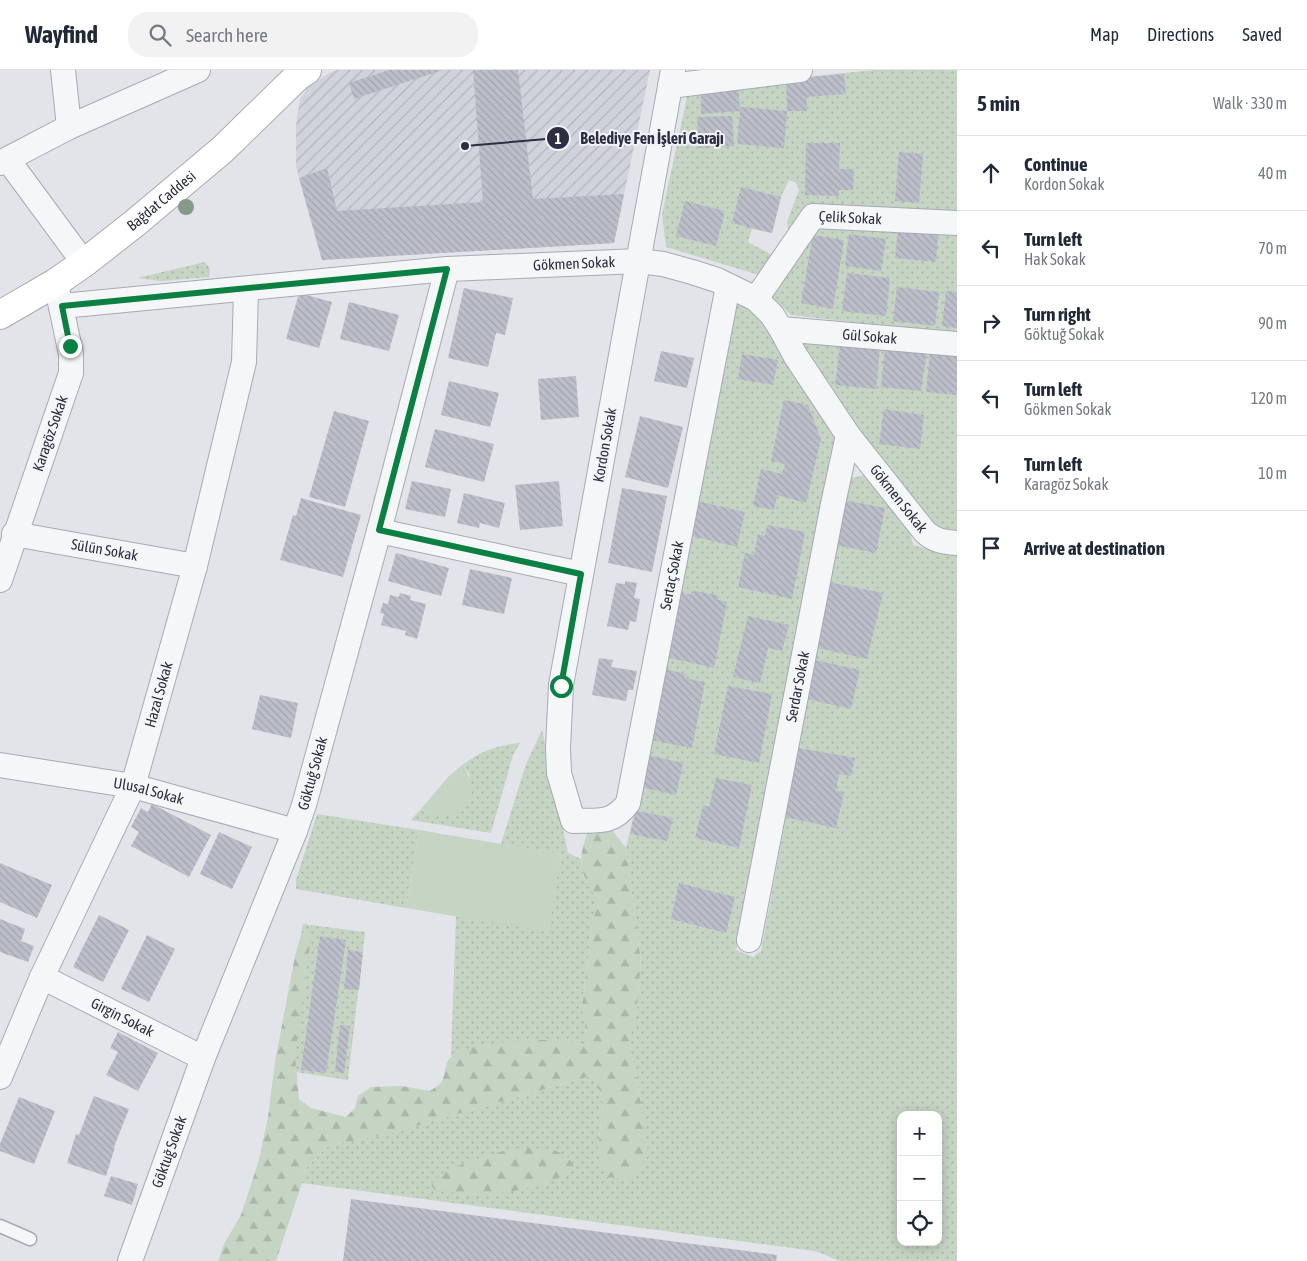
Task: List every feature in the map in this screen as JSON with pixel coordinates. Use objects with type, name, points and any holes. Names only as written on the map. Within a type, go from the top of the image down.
[{"type":"main road","name":"Bağdat Caddesi","points":[[0,315],[59,295],[84,263],[222,150],[301,72]]},
{"type":"street","points":[[63,70],[69,127]]},
{"type":"street","points":[[84,263],[4,161],[69,127],[198,70]]},
{"type":"street","points":[[672,78],[800,70]]},
{"type":"street","name":"Kordon Sokak","points":[[573,821],[559,773],[561,686],[672,78]]},
{"type":"street","name":"Çelik Sokak","points":[[756,300],[814,216],[957,223]]},
{"type":"street","name":"Gökmen Sokak","points":[[59,295],[246,290],[447,269],[639,261],[663,264],[692,272],[728,286],[756,300],[772,315],[795,355],[848,435],[925,532],[940,541],[957,543]]},
{"type":"street","name":"Göktuğ Sokak","points":[[130,1261],[203,1058],[295,831],[379,530],[447,269]]},
{"type":"street","name":"Sertaç Sokak","points":[[573,821],[604,820],[614,817],[628,803],[728,286]]},
{"type":"street","name":"Hazal Sokak","points":[[0,1077],[42,977],[133,786],[195,566],[244,362],[246,290]]},
{"type":"street","name":"Karagöz Sokak","points":[[0,580],[7,548],[71,373],[71,354],[59,295]]},
{"type":"street","name":"Gül Sokak","points":[[781,328],[957,344]]},
{"type":"street","name":"Serdar Sokak","points":[[749,940],[848,435]]},
{"type":"street","points":[[379,530],[581,574]]},
{"type":"street","name":"Sülün Sokak","points":[[7,548],[195,566]]},
{"type":"street","name":"Ulusal Sokak","points":[[0,765],[133,786],[295,831]]},
{"type":"street","name":"Girgin Sokak","points":[[42,977],[203,1058]]},
{"type":"lane","points":[[0,1226],[30,1238]]},
{"type":"shaded area","points":[[337,70],[650,70],[614,243],[322,260],[296,167],[296,125],[300,99],[308,87]]},
{"type":"green space","points":[[874,70],[957,70],[957,212],[807,204],[788,229],[787,222],[799,190],[796,183],[789,180],[781,197],[772,233],[752,229],[748,242],[772,255],[759,275],[666,247],[662,215],[688,92]]},
{"type":"green space","points":[[819,226],[957,233],[957,334],[791,315],[772,297]]},
{"type":"green space","points":[[205,262],[210,269],[209,277],[161,281],[137,278]]},
{"type":"green space","points":[[733,302],[751,311],[766,325],[835,437],[736,950],[753,957],[761,951],[847,488],[851,478],[868,474],[908,523],[913,545],[924,548],[957,550],[957,1261],[840,1261],[815,1251],[302,1183],[304,1170],[328,1146],[392,1133],[594,1075],[603,1101],[598,1150],[646,1129],[629,1042],[637,1007],[641,962],[626,848],[640,787]]},
{"type":"green space","points":[[803,342],[957,354],[957,537],[935,528],[873,451],[801,347]]},
{"type":"green space","points":[[542,730],[568,853],[581,859],[583,876],[599,902],[592,922],[582,1007],[589,1047],[568,1041],[464,1051],[451,1056],[456,916],[548,931],[561,854],[501,844],[526,764]]},
{"type":"green space","points":[[520,743],[513,755],[491,833],[411,820],[421,809],[433,814],[444,815],[456,812],[467,806],[470,775],[462,765],[490,749]]},
{"type":"green space","points":[[462,765],[470,778],[472,790],[470,800],[465,808],[456,813],[446,815],[434,814],[421,809],[448,777]]},
{"type":"green space","points":[[317,814],[419,830],[406,908],[296,889],[296,880]]},
{"type":"green space","points":[[590,827],[610,827],[626,848],[641,962],[637,1007],[629,1042],[646,1129],[648,1156],[631,1179],[606,1177],[598,1150],[603,1101],[594,1075],[392,1133],[328,1146],[304,1170],[302,1183],[276,1261],[218,1261],[224,1244],[241,1215],[259,1160],[268,1117],[275,1062],[295,956],[301,935],[306,930],[311,937],[295,1056],[299,1099],[311,1108],[346,1117],[355,1108],[358,1096],[371,1087],[402,1086],[430,1091],[442,1081],[449,1058],[461,1051],[474,1047],[507,1042],[555,1040],[589,1047],[582,1008],[592,922],[599,902],[587,883],[581,858]]},
{"type":"green space","points":[[419,830],[561,854],[548,932],[406,908]]},
{"type":"green space","points":[[303,924],[365,932],[348,1080],[296,1072],[295,1056],[306,930],[301,935]]},
{"type":"green space","points":[[514,1148],[541,1148],[558,1152],[565,1155],[571,1161],[575,1169],[552,1180],[528,1188],[503,1193],[466,1194],[435,1190],[431,1185],[445,1172],[456,1167]]},
{"type":"building","points":[[389,70],[443,70],[354,99],[349,83]]},
{"type":"building","points":[[473,70],[518,70],[533,199],[624,194],[614,243],[322,260],[299,178],[327,168],[337,211],[483,202]]},
{"type":"building","points":[[844,74],[846,94],[807,97],[807,111],[787,111],[786,79]]},
{"type":"building","points":[[738,86],[740,107],[787,111],[784,148],[737,144],[740,111],[701,114],[701,91]]},
{"type":"building","points":[[732,116],[734,146],[699,148],[697,117]]},
{"type":"building","points":[[806,143],[840,143],[839,169],[854,169],[853,190],[839,190],[839,196],[805,195]]},
{"type":"building","points":[[899,152],[923,154],[919,203],[895,201]]},
{"type":"building","points":[[741,187],[781,197],[772,233],[732,223]]},
{"type":"building","points":[[685,201],[725,211],[716,246],[676,236]]},
{"type":"building","points":[[898,230],[938,232],[936,262],[895,258]]},
{"type":"building","points":[[849,234],[886,239],[881,271],[845,266]]},
{"type":"building","points":[[813,235],[844,240],[833,309],[801,303]]},
{"type":"building","points":[[847,273],[890,278],[886,316],[842,311]]},
{"type":"building","points":[[897,287],[939,292],[935,326],[893,321]]},
{"type":"building","points":[[464,288],[513,298],[505,335],[496,333],[488,367],[448,358]]},
{"type":"building","points":[[946,291],[957,292],[957,328],[942,326]]},
{"type":"building","points":[[299,293],[332,302],[319,348],[286,339]]},
{"type":"building","points":[[349,302],[399,315],[389,351],[340,339]]},
{"type":"building","points":[[840,344],[880,349],[876,389],[835,385]]},
{"type":"building","points":[[885,348],[927,351],[921,391],[881,387]]},
{"type":"building","points":[[661,351],[694,358],[687,388],[654,381]]},
{"type":"building","points":[[930,352],[957,354],[957,395],[926,392]]},
{"type":"building","points":[[742,354],[778,360],[773,385],[738,379]]},
{"type":"building","points":[[576,376],[579,417],[541,420],[538,379]]},
{"type":"building","points":[[449,381],[499,393],[490,427],[441,415]]},
{"type":"building","points":[[784,400],[808,405],[821,439],[806,503],[777,495],[774,510],[753,506],[761,469],[782,474],[785,464],[771,461]]},
{"type":"building","points":[[884,409],[924,415],[920,449],[879,444]]},
{"type":"building","points":[[334,411],[369,421],[345,507],[309,497]]},
{"type":"building","points":[[640,416],[683,427],[668,488],[625,477]]},
{"type":"building","points":[[435,429],[494,444],[484,482],[425,467]]},
{"type":"building","points":[[412,481],[451,489],[445,517],[405,509]]},
{"type":"building","points":[[559,481],[563,526],[520,530],[515,485]]},
{"type":"building","points":[[622,488],[667,496],[652,572],[608,563]]},
{"type":"building","points":[[464,493],[505,503],[499,528],[480,523],[479,528],[457,523]]},
{"type":"building","points":[[301,498],[361,515],[343,577],[280,560],[293,515],[296,516]]},
{"type":"building","points":[[844,500],[885,508],[876,553],[835,545]]},
{"type":"building","points":[[696,501],[745,512],[737,547],[688,535]]},
{"type":"building","points":[[767,525],[805,532],[792,599],[738,587],[745,553],[754,555],[758,534],[765,536]]},
{"type":"building","points":[[396,553],[449,568],[441,596],[388,581]]},
{"type":"building","points":[[470,569],[512,578],[504,614],[462,605]]},
{"type":"building","points":[[625,581],[637,583],[634,598],[640,599],[636,622],[630,621],[628,630],[607,626],[616,583],[625,584]]},
{"type":"building","points":[[829,582],[883,593],[867,659],[818,648]]},
{"type":"building","points":[[694,591],[717,595],[716,599],[727,602],[714,668],[666,657],[678,592],[694,595]]},
{"type":"building","points":[[400,593],[411,596],[410,600],[426,604],[417,639],[405,635],[406,631],[381,625],[384,614],[380,613],[383,603],[388,604],[390,595],[399,597]]},
{"type":"building","points":[[748,616],[789,625],[782,651],[768,648],[760,683],[733,677]]},
{"type":"building","points":[[599,658],[613,660],[611,667],[637,671],[633,690],[628,690],[626,701],[592,695]]},
{"type":"building","points":[[815,660],[860,670],[851,709],[807,699]]},
{"type":"building","points":[[664,669],[686,674],[685,678],[705,682],[692,748],[650,740]]},
{"type":"building","points":[[728,686],[772,694],[759,763],[714,754]]},
{"type":"building","points":[[260,695],[298,703],[291,738],[252,729]]},
{"type":"building","points":[[799,748],[855,758],[851,776],[839,774],[836,791],[844,792],[836,828],[785,817]]},
{"type":"building","points":[[648,755],[683,763],[676,795],[640,787]]},
{"type":"building","points":[[716,778],[752,785],[739,848],[695,838],[703,805],[709,807]]},
{"type":"building","points":[[152,804],[211,835],[189,877],[131,846],[139,832],[131,827],[141,808],[148,812]]},
{"type":"building","points":[[636,811],[673,818],[667,841],[630,834]]},
{"type":"building","points":[[219,832],[252,847],[232,889],[200,874]]},
{"type":"building","points":[[0,863],[52,885],[37,918],[0,902]]},
{"type":"building","points":[[679,883],[735,897],[726,933],[671,919]]},
{"type":"building","points":[[99,915],[129,930],[103,982],[73,967]]},
{"type":"building","points":[[0,919],[25,929],[21,941],[34,946],[28,962],[0,952]]},
{"type":"building","points":[[147,935],[175,949],[149,1002],[121,989]]},
{"type":"building","points":[[320,936],[346,940],[326,1073],[301,1070]]},
{"type":"building","points":[[348,950],[363,952],[359,990],[344,989]]},
{"type":"building","points":[[340,1025],[350,1026],[344,1073],[335,1072]]},
{"type":"building","points":[[118,1032],[158,1053],[138,1091],[106,1075],[118,1052],[110,1048]]},
{"type":"building","points":[[94,1096],[129,1109],[114,1147],[106,1176],[67,1163],[76,1134],[79,1135]]},
{"type":"building","points":[[19,1097],[55,1111],[34,1164],[0,1151],[0,1144]]},
{"type":"building","points":[[111,1176],[138,1184],[132,1205],[104,1196]]},
{"type":"building","points":[[351,1199],[777,1255],[776,1261],[343,1261]]},
{"type":"place","name":"Belediye Fen İşleri Garajı","points":[[465,146]]},
{"type":"route","points":[[70,346],[62,306],[246,290],[447,269],[379,530],[581,574],[561,686]]}]
